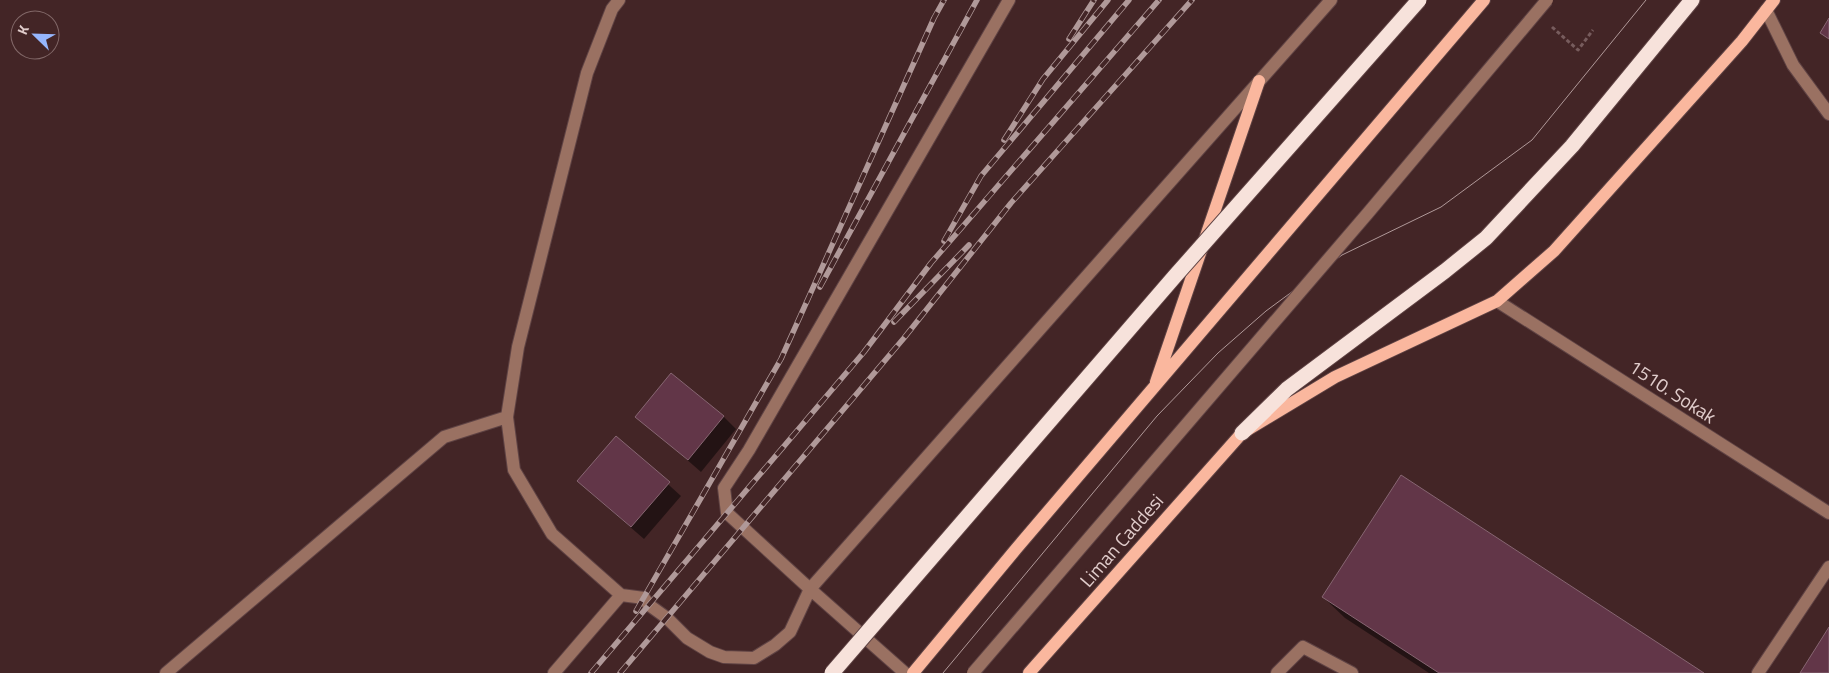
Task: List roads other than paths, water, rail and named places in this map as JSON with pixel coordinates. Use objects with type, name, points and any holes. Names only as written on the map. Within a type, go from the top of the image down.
[{"type":"highway","points":[[832,673],[1175,276],[1419,0]]},
{"type":"highway","points":[[1242,433],[1287,389],[1486,238],[1572,146],[1692,0]]},
{"type":"main road","points":[[913,673],[1484,0]]},
{"type":"main road","name":"Liman Caddesi","points":[[1029,673],[1242,433],[1335,377],[1497,301],[1554,251],[1742,41],[1770,5]]},
{"type":"main road","points":[[1154,389],[1259,82]]},
{"type":"street","points":[[619,0],[612,9],[587,73],[518,347],[507,417],[514,470],[552,534],[621,595],[644,598],[649,605],[667,618],[687,638],[710,652],[724,657],[742,658],[754,658],[790,632],[810,589],[1331,0]]},
{"type":"street","points":[[905,673],[727,513],[724,488],[749,450],[1008,0]]},
{"type":"street","points":[[972,673],[1355,228],[1547,0]]},
{"type":"street","points":[[1770,5],[1793,66],[1829,114]]},
{"type":"street","name":"1510. Sokak","points":[[1497,301],[1829,513]]},
{"type":"street","points":[[166,673],[444,437],[507,417]]},
{"type":"street","points":[[1758,673],[1829,567]]},
{"type":"street","points":[[554,673],[621,595]]},
{"type":"street","points":[[1277,673],[1303,647],[1352,673]]},
{"type":"tram line","points":[[943,673],[1157,416],[1218,353],[1266,311],[1342,255],[1441,207],[1532,140],[1646,0]]},
{"type":"railway","points":[[636,611],[781,359],[934,18],[944,0]]},
{"type":"railway","points":[[820,287],[977,0]]},
{"type":"railway","points":[[1069,39],[1094,0]]},
{"type":"railway","points":[[1004,140],[1043,79],[1108,0]]},
{"type":"railway","points":[[944,241],[981,176],[1129,0]]},
{"type":"railway","points":[[591,673],[864,352],[931,263],[1159,0]]},
{"type":"railway","points":[[620,673],[904,338],[1011,203],[1192,0]]},
{"type":"railway","points":[[894,322],[969,245]]}]
